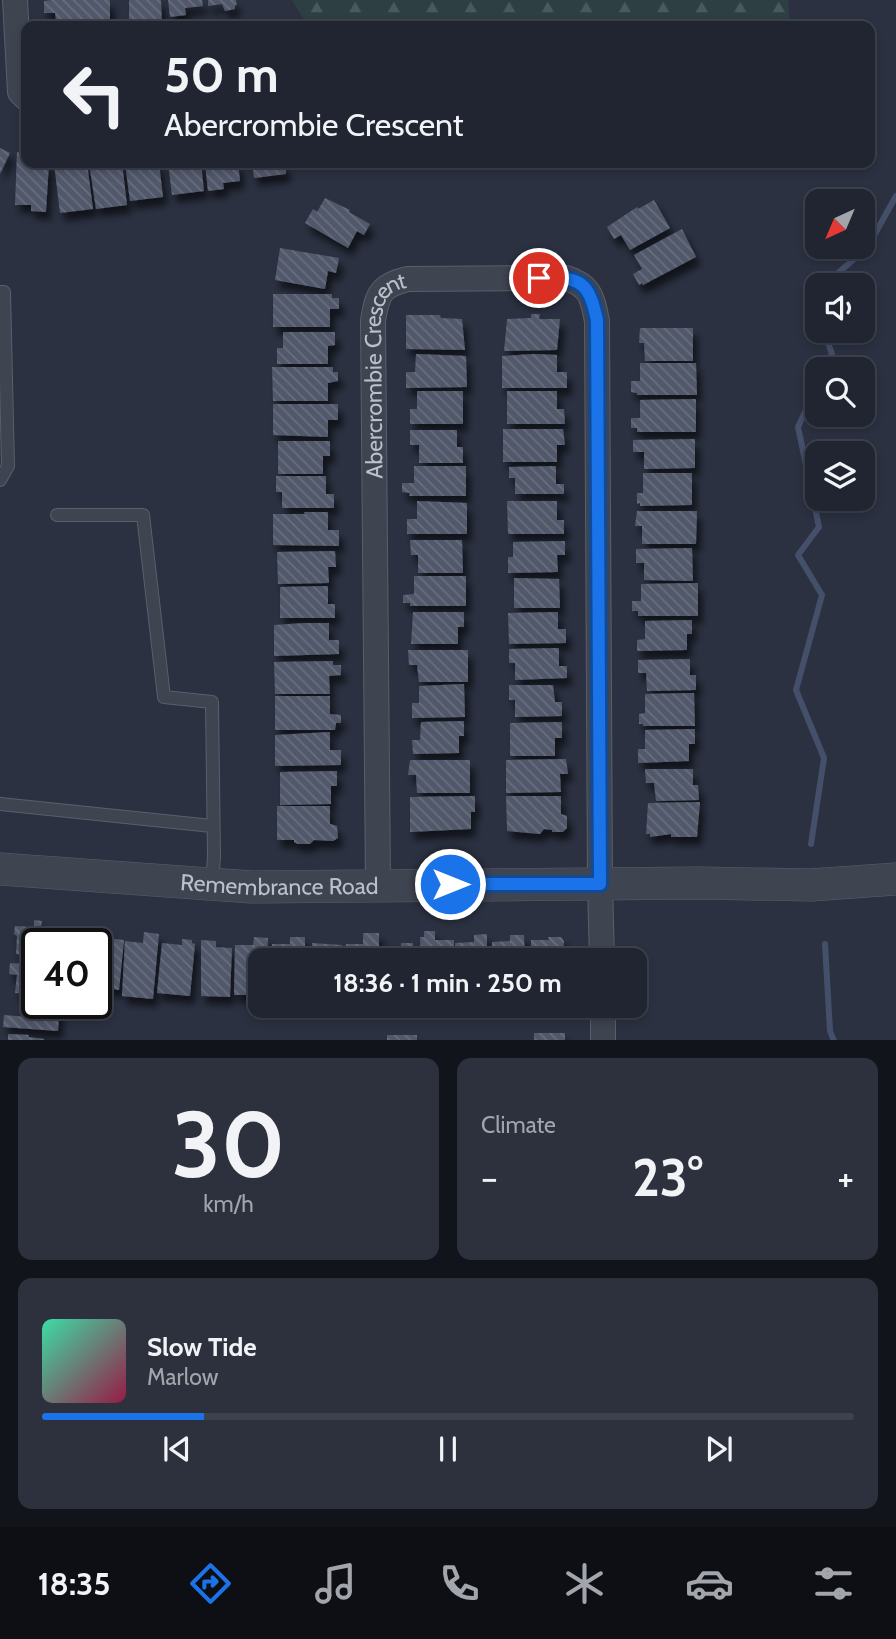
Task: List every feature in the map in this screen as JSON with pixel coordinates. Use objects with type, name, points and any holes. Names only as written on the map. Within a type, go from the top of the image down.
[{"type":"street","points":[[10,16],[21,93]]},
{"type":"street","name":"Abercrombie Crescent","points":[[378,884],[373,321],[376,302],[381,291],[394,282],[408,279],[526,278],[566,278],[581,283],[592,298],[597,320],[600,884]]},
{"type":"street","name":"Remembrance Road","points":[[0,869],[251,887],[378,884],[811,885],[896,879]]},
{"type":"street","points":[[600,884],[602,948]]},
{"type":"street","points":[[603,1018],[603,1040]]},
{"type":"lane","points":[[0,292],[4,292],[8,466],[0,480]]},
{"type":"lane","points":[[57,515],[143,515],[164,697],[212,702],[212,885]]},
{"type":"lane","points":[[0,804],[212,826]]},
{"type":"green space","points":[[292,0],[788,0],[790,21],[305,21]]},
{"type":"building","points":[[110,0],[110,21],[56,21],[55,13],[44,13],[44,1]]},
{"type":"building","points":[[129,0],[161,0],[162,21],[129,21]]},
{"type":"building","points":[[168,0],[202,0],[203,6],[185,8],[186,15],[170,17]]},
{"type":"building","points":[[208,0],[236,0],[237,5],[235,9],[225,11],[222,4],[208,6]]},
{"type":"building","points":[[0,148],[10,153],[0,174]]},
{"type":"building","points":[[17,152],[21,152],[21,168],[49,168],[46,212],[31,211],[31,205],[15,205]]},
{"type":"building","points":[[55,168],[88,168],[93,209],[60,213]]},
{"type":"building","points":[[90,168],[123,168],[127,205],[96,209]]},
{"type":"building","points":[[126,168],[160,168],[163,197],[130,201]]},
{"type":"building","points":[[169,168],[202,168],[204,191],[172,195]]},
{"type":"building","points":[[206,168],[239,168],[240,181],[223,183],[224,189],[208,191]]},
{"type":"building","points":[[253,168],[285,168],[286,174],[254,178]]},
{"type":"building","points":[[325,198],[350,210],[349,212],[370,224],[364,235],[357,231],[348,248],[305,223],[313,209],[317,212]]},
{"type":"building","points":[[654,200],[670,228],[630,250],[621,235],[614,239],[607,227],[637,207],[638,209]]},
{"type":"building","points":[[682,229],[696,257],[639,285],[633,274],[642,269],[634,255]]},
{"type":"building","points":[[280,248],[339,258],[336,273],[328,271],[325,289],[275,280]]},
{"type":"building","points":[[273,294],[332,294],[332,298],[339,298],[339,309],[330,309],[330,327],[273,327]]},
{"type":"building","points":[[531,314],[540,314],[539,319],[560,319],[557,350],[504,351],[507,319],[531,318]]},
{"type":"building","points":[[406,315],[440,315],[441,318],[462,319],[465,350],[406,349]]},
{"type":"building","points":[[640,328],[693,328],[693,361],[645,361],[644,343],[639,343]]},
{"type":"building","points":[[283,332],[335,332],[335,345],[328,346],[328,364],[277,364],[277,348],[283,348]]},
{"type":"building","points":[[416,354],[466,356],[467,387],[406,388],[406,372],[415,372]]},
{"type":"building","points":[[557,355],[557,372],[567,372],[567,388],[502,388],[502,356]]},
{"type":"building","points":[[640,363],[696,363],[697,395],[637,395],[631,392],[631,381],[640,381]]},
{"type":"building","points":[[272,367],[333,367],[333,372],[338,372],[338,381],[328,383],[328,401],[273,401]]},
{"type":"building","points":[[417,391],[463,391],[463,424],[410,424],[410,409],[417,409]]},
{"type":"building","points":[[507,391],[557,391],[557,409],[564,409],[565,424],[507,424]]},
{"type":"building","points":[[696,399],[696,432],[637,432],[637,428],[631,428],[631,418],[640,418],[640,400]]},
{"type":"building","points":[[273,404],[338,404],[338,420],[328,420],[328,437],[273,435]]},
{"type":"building","points":[[503,429],[563,429],[565,445],[557,445],[557,462],[503,462]]},
{"type":"building","points":[[410,430],[457,430],[457,447],[463,447],[463,463],[419,463],[419,445],[410,445]]},
{"type":"building","points":[[695,439],[695,468],[644,469],[644,452],[633,452],[633,440]]},
{"type":"building","points":[[278,441],[330,441],[330,456],[323,456],[323,474],[278,474]]},
{"type":"building","points":[[414,466],[466,466],[466,496],[409,496],[410,493],[402,492],[402,483],[414,483]]},
{"type":"building","points":[[556,466],[556,484],[564,484],[564,494],[515,494],[515,478],[509,478],[509,467]]},
{"type":"building","points":[[643,473],[692,473],[692,505],[640,506],[640,503],[637,504],[637,493],[643,493]]},
{"type":"building","points":[[276,476],[326,476],[326,494],[334,494],[334,508],[282,508],[282,492],[276,492]]},
{"type":"building","points":[[417,501],[467,503],[467,534],[407,534],[407,519],[417,519]]},
{"type":"building","points":[[507,501],[557,501],[557,520],[564,520],[564,534],[508,534]]},
{"type":"building","points":[[637,511],[697,511],[696,544],[642,544],[642,526],[635,526]]},
{"type":"building","points":[[304,512],[328,512],[328,530],[339,530],[339,546],[273,545],[273,514],[305,514]]},
{"type":"building","points":[[410,540],[462,540],[463,573],[418,573],[418,555],[411,555]]},
{"type":"building","points":[[565,541],[565,555],[557,555],[558,572],[508,573],[508,557],[513,557],[513,542]]},
{"type":"building","points":[[692,548],[693,581],[644,580],[644,563],[636,563],[636,549]]},
{"type":"building","points":[[335,551],[336,567],[328,567],[329,583],[278,584],[277,552]]},
{"type":"building","points":[[414,576],[466,576],[466,606],[410,606],[410,603],[403,603],[403,595],[414,594]]},
{"type":"building","points":[[514,578],[559,579],[560,608],[514,608]]},
{"type":"building","points":[[698,583],[698,616],[638,616],[638,611],[632,611],[632,601],[641,601],[641,584]]},
{"type":"building","points":[[328,586],[328,604],[335,604],[335,618],[280,618],[280,587]]},
{"type":"building","points":[[413,612],[464,612],[464,627],[458,627],[458,644],[411,644]]},
{"type":"building","points":[[558,612],[558,629],[566,629],[566,643],[509,644],[508,613]]},
{"type":"building","points":[[692,620],[692,634],[687,634],[687,650],[637,651],[637,640],[645,639],[645,621]]},
{"type":"building","points":[[329,623],[329,640],[339,640],[339,654],[274,656],[274,625]]},
{"type":"building","points":[[559,648],[559,666],[567,666],[567,678],[515,680],[515,663],[509,663],[509,649]]},
{"type":"building","points":[[408,650],[468,650],[468,682],[419,682],[417,665],[409,665]]},
{"type":"building","points":[[690,659],[690,675],[696,675],[696,690],[647,691],[646,673],[638,673],[638,660]]},
{"type":"building","points":[[333,661],[333,665],[341,665],[341,675],[329,676],[330,694],[275,694],[274,662]]},
{"type":"building","points":[[464,684],[465,717],[412,718],[412,703],[419,703],[419,686]]},
{"type":"building","points":[[509,685],[553,685],[555,702],[562,702],[562,716],[515,717],[515,700],[509,700]]},
{"type":"building","points":[[694,693],[695,726],[639,724],[639,714],[645,713],[645,694]]},
{"type":"building","points":[[275,696],[330,696],[330,714],[341,715],[341,723],[336,723],[335,730],[275,730]]},
{"type":"building","points":[[464,721],[464,736],[459,736],[459,753],[413,754],[412,740],[420,740],[421,722]]},
{"type":"building","points":[[562,722],[562,738],[555,738],[555,756],[510,756],[510,723]]},
{"type":"building","points":[[695,729],[695,744],[689,744],[689,761],[638,763],[638,749],[645,749],[645,730]]},
{"type":"building","points":[[330,732],[330,750],[341,750],[341,765],[275,766],[275,735]]},
{"type":"building","points":[[566,759],[568,774],[560,774],[561,792],[506,793],[506,760]]},
{"type":"building","points":[[410,760],[470,760],[470,793],[417,793],[416,775],[408,775]]},
{"type":"building","points":[[645,769],[693,769],[693,785],[698,785],[699,800],[656,801],[654,783],[646,783]]},
{"type":"building","points":[[337,771],[337,786],[331,786],[331,804],[280,805],[280,772]]},
{"type":"building","points":[[475,796],[471,829],[410,832],[410,797]]},
{"type":"building","points":[[506,796],[561,796],[561,814],[567,816],[567,828],[563,832],[544,829],[540,834],[507,831]]},
{"type":"building","points":[[700,802],[697,837],[671,837],[671,834],[650,837],[650,834],[646,834],[648,803]]},
{"type":"building","points":[[277,806],[330,806],[330,824],[337,826],[338,838],[333,841],[314,840],[310,844],[277,840]]},
{"type":"building","points":[[34,920],[42,921],[41,926],[56,928],[21,928],[21,954],[16,954],[15,926],[34,927]]},
{"type":"building","points":[[424,931],[435,931],[435,940],[454,940],[454,948],[420,948],[420,937],[424,937]]},
{"type":"building","points":[[144,932],[159,934],[153,999],[122,996],[125,941],[143,943]]},
{"type":"building","points":[[363,933],[379,933],[379,948],[346,948],[346,944],[363,944]]},
{"type":"building","points":[[487,934],[487,948],[455,948],[455,943],[474,942],[474,935]]},
{"type":"building","points":[[510,935],[524,935],[524,948],[492,948],[492,942],[510,941]]},
{"type":"building","points":[[254,937],[268,938],[268,948],[248,948],[248,995],[234,995],[235,945],[253,945]]},
{"type":"building","points":[[290,937],[305,937],[305,948],[272,948],[272,944],[290,944]]},
{"type":"building","points":[[548,937],[561,937],[564,941],[563,948],[531,948],[531,940],[549,940]]},
{"type":"building","points":[[112,939],[124,940],[119,990],[112,989]]},
{"type":"building","points":[[182,939],[192,940],[195,944],[190,996],[157,993],[162,943],[182,945]]},
{"type":"building","points":[[201,940],[216,941],[216,947],[232,948],[230,997],[201,996]]},
{"type":"building","points":[[312,943],[342,945],[342,948],[312,948]]},
{"type":"building","points":[[401,943],[413,943],[413,948],[401,948]]},
{"type":"building","points":[[10,963],[21,964],[21,993],[15,993],[17,975],[9,974]]},
{"type":"building","points":[[4,1015],[21,1016],[21,1019],[59,1019],[58,1031],[3,1027]]},
{"type":"building","points":[[534,1033],[565,1033],[565,1040],[534,1040]]},
{"type":"building","points":[[8,1034],[44,1039],[44,1040],[8,1040]]},
{"type":"building","points":[[387,1035],[417,1035],[417,1040],[387,1040]]},
{"type":"waterway","points":[[838,273],[867,248],[896,196]]},
{"type":"waterway","points":[[828,343],[831,357]]},
{"type":"waterway","points":[[805,412],[798,427],[819,527],[798,555],[822,595],[796,690],[824,758],[811,844]]},
{"type":"waterway","points":[[825,944],[830,1031],[834,1040]]},
{"type":"route","points":[[450,884],[600,884],[597,320],[592,298],[581,283],[566,278],[539,278]]}]
